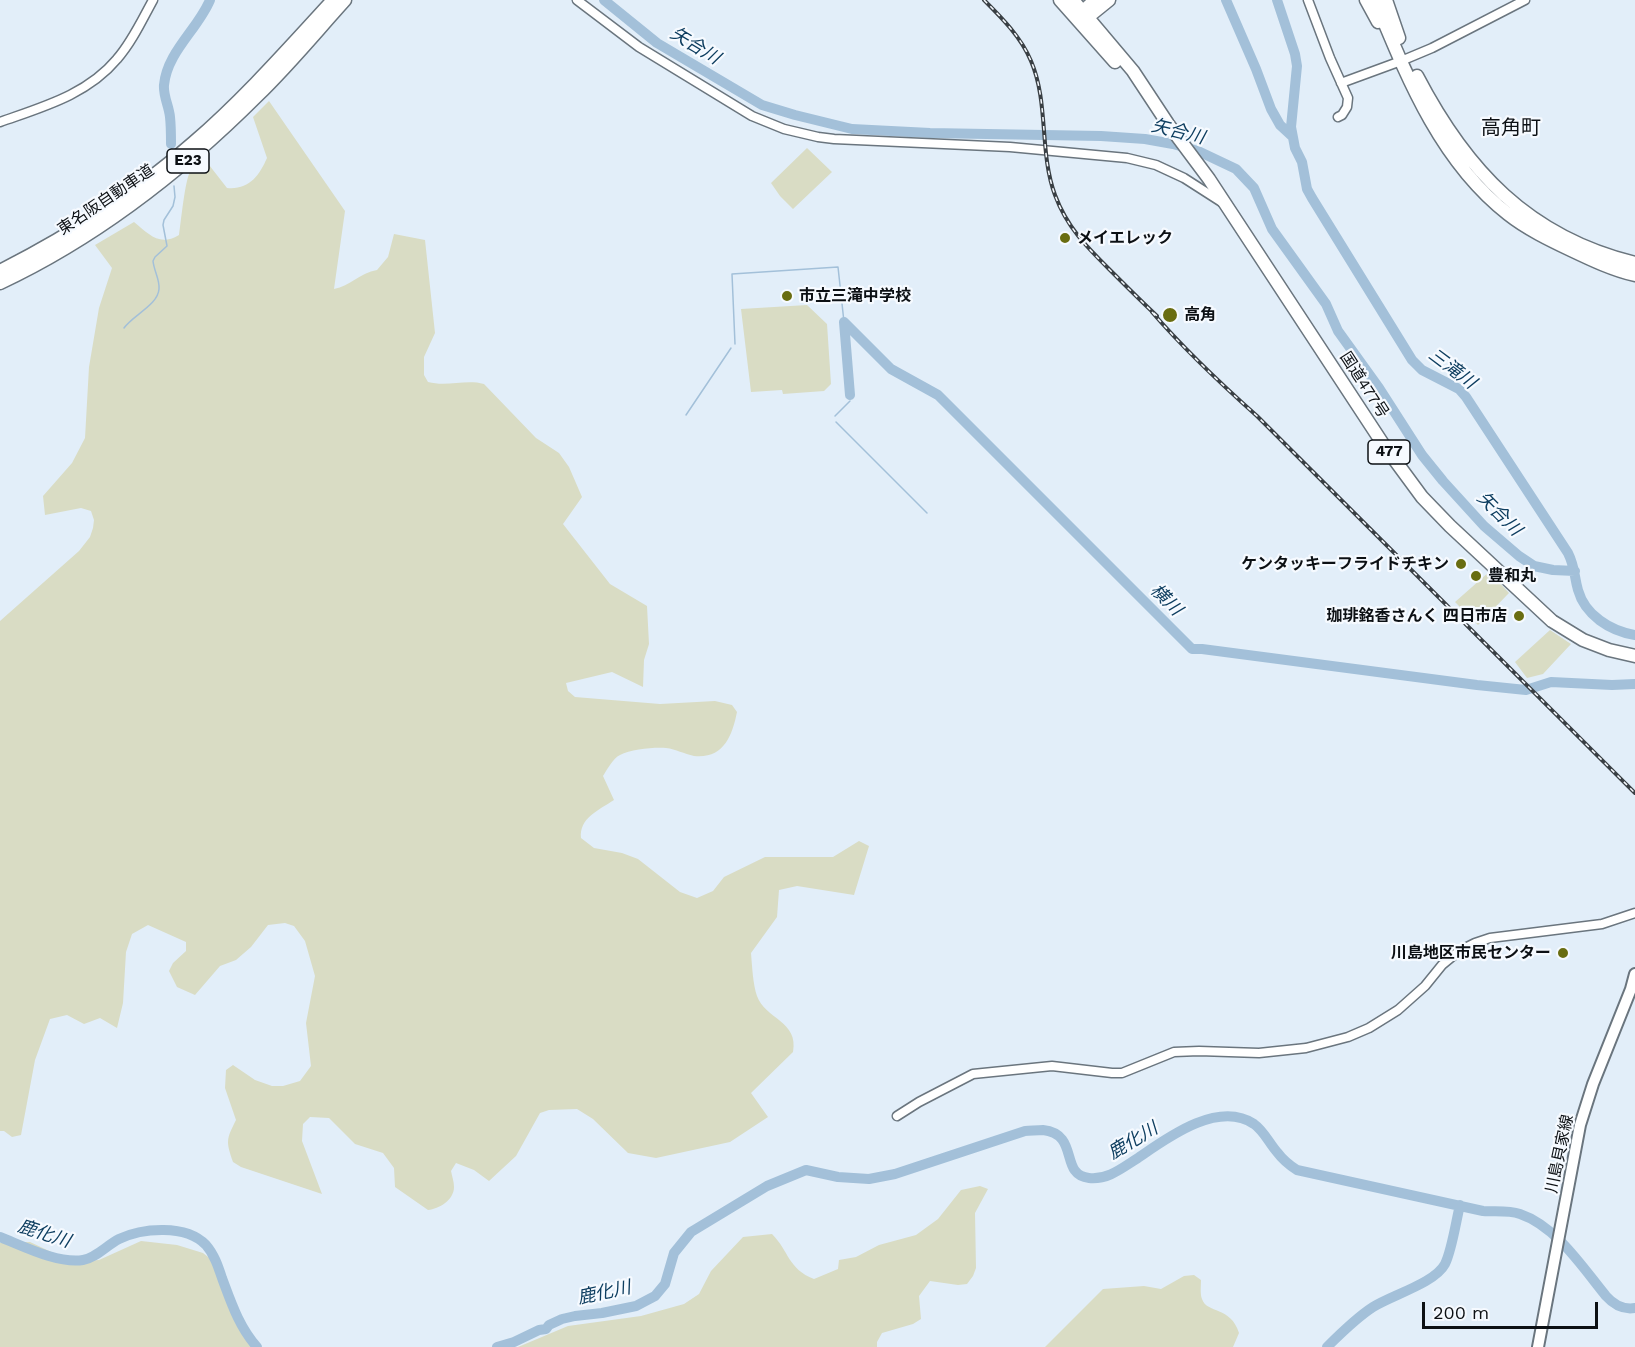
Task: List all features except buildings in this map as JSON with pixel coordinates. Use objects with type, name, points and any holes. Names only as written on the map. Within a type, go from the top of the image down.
[{"type":"highway","name":"東名阪自動車道","points":[[0,271],[85,224],[135,190],[175,158],[219,119],[333,0]]},
{"type":"highway","name":"東名阪自動車道","points":[[0,283],[78,241],[132,206],[174,173],[260,94],[345,0]]},
{"type":"highway","name":"国道477号","points":[[1060,0],[1083,16]]},
{"type":"highway","name":"国道477号","points":[[1073,0],[1209,179],[1383,444],[1422,497],[1551,621],[1583,640],[1609,650],[1635,656]]},
{"type":"highway","points":[[1083,16],[1095,0]]},
{"type":"highway","points":[[1083,16],[1108,0]]},
{"type":"highway","points":[[1366,0],[1434,109],[1488,180],[1530,217],[1550,229],[1588,248],[1635,263]]},
{"type":"highway","points":[[1375,0],[1434,128],[1480,188],[1509,214],[1551,241],[1597,262],[1635,275]]},
{"type":"highway","points":[[1386,0],[1403,48],[1402,57]]},
{"type":"main road","name":"川島貝家線","points":[[1538,1347],[1580,1125],[1593,1084],[1635,974]]},
{"type":"street","points":[[0,122],[67,98],[102,75],[124,51],[153,0]]},
{"type":"street","points":[[577,0],[655,58],[752,116],[784,129],[834,139],[1010,147],[1127,158],[1156,165],[1184,178],[1226,205]]},
{"type":"street","points":[[1308,0],[1348,98],[1347,106],[1342,115],[1338,117]]},
{"type":"street","points":[[1341,82],[1402,57],[1432,48],[1525,0]]},
{"type":"street","points":[[897,1116],[973,1074],[1052,1066],[1112,1074],[1122,1073],[1174,1052],[1190,1050],[1259,1053],[1306,1048],[1335,1041],[1369,1028],[1398,1011],[1425,986],[1449,958],[1475,943],[1490,938],[1602,924],[1635,913]]},
{"type":"green space","points":[[269,101],[345,211],[334,289],[377,270],[388,257],[394,234],[425,240],[435,333],[424,357],[424,375],[428,382],[484,384],[536,438],[559,453],[569,467],[582,497],[563,524],[610,584],[647,606],[649,644],[644,660],[643,687],[612,672],[566,683],[568,691],[575,697],[660,704],[715,701],[732,705],[737,712],[729,738],[719,750],[712,754],[694,756],[670,749],[656,748],[630,751],[617,757],[603,776],[614,800],[596,811],[587,820],[581,831],[581,838],[594,848],[622,853],[638,859],[680,892],[697,898],[713,891],[724,877],[765,857],[833,857],[859,841],[869,846],[854,895],[797,886],[779,890],[777,917],[751,953],[752,969],[757,996],[761,1004],[791,1033],[794,1042],[793,1052],[751,1093],[768,1117],[730,1142],[656,1158],[628,1153],[593,1119],[577,1109],[549,1110],[540,1113],[516,1156],[489,1181],[474,1170],[456,1163],[451,1171],[454,1187],[449,1200],[437,1208],[428,1210],[395,1187],[394,1168],[383,1153],[355,1144],[329,1118],[310,1117],[303,1124],[302,1141],[322,1194],[241,1167],[233,1162],[228,1145],[236,1120],[225,1088],[226,1070],[233,1065],[255,1080],[272,1086],[283,1086],[300,1081],[311,1066],[306,1023],[315,976],[305,941],[294,926],[285,923],[268,925],[251,947],[236,960],[220,966],[195,995],[177,987],[169,971],[173,963],[186,951],[186,942],[148,925],[132,934],[126,952],[123,1003],[117,1028],[100,1018],[84,1024],[67,1015],[50,1019],[35,1060],[21,1135],[12,1137],[0,1131],[0,621],[79,551],[90,537],[93,528],[94,520],[91,511],[81,508],[45,515],[43,496],[72,463],[85,438],[89,367],[99,308],[112,268],[95,245],[134,222],[155,238],[166,240],[179,235],[188,176],[193,168],[206,161],[227,188],[241,187],[257,176],[267,158],[253,117]]},
{"type":"green space","points":[[807,148],[832,172],[793,209],[771,183]]},
{"type":"green space","points":[[807,305],[827,324],[831,384],[824,391],[783,394],[782,390],[751,392],[741,309]]},
{"type":"green space","points":[[1489,572],[1509,593],[1478,625],[1455,602]]},
{"type":"green space","points":[[1550,630],[1571,644],[1543,674],[1527,678],[1515,662]]},
{"type":"green space","points":[[980,1186],[988,1189],[975,1213],[976,1268],[973,1276],[967,1284],[930,1281],[919,1296],[921,1319],[913,1324],[882,1333],[877,1347],[518,1347],[568,1326],[641,1316],[684,1304],[699,1294],[711,1271],[743,1237],[772,1234],[794,1265],[805,1275],[814,1279],[838,1269],[839,1260],[856,1257],[879,1245],[916,1235],[938,1219],[961,1190]]},
{"type":"green space","points":[[141,1241],[177,1245],[203,1253],[217,1264],[222,1281],[257,1347],[0,1347],[0,1243],[30,1242],[62,1257],[81,1261],[99,1260]]},
{"type":"green space","points":[[1194,1275],[1201,1280],[1201,1295],[1205,1304],[1231,1318],[1235,1324],[1239,1333],[1233,1347],[1045,1347],[1103,1289],[1144,1286],[1161,1289],[1184,1276]]},
{"type":"waterway","points":[[171,144],[170,117],[164,89],[166,73],[177,51],[210,0]]},
{"type":"waterway","name":"矢合川","points":[[604,0],[657,43],[762,105],[795,115],[852,129],[1145,139],[1198,151],[1236,169],[1254,188],[1272,229],[1326,304],[1338,331],[1379,388],[1422,455],[1443,481],[1484,526],[1519,556],[1534,566],[1575,571]]},
{"type":"waterway","name":"三滝川","points":[[1226,0],[1271,109],[1280,125],[1293,137]]},
{"type":"waterway","name":"三滝川","points":[[1277,0],[1295,54],[1297,66],[1291,127],[1295,148],[1302,162],[1307,189],[1312,198],[1412,360],[1422,370],[1459,389],[1466,397],[1568,553],[1578,590],[1586,607],[1608,626],[1635,635]]},
{"type":"waterway","points":[[124,328],[158,295],[159,282],[153,261],[167,246],[163,225],[173,206],[174,186]]},
{"type":"waterway","points":[[735,344],[732,274],[838,267],[844,322]]},
{"type":"waterway","name":"横川","points":[[850,395],[844,322],[891,369],[938,395],[1192,649],[1526,690],[1551,682],[1635,684]]},
{"type":"waterway","points":[[686,415],[731,348]]},
{"type":"waterway","points":[[835,416],[850,401]]},
{"type":"waterway","points":[[836,422],[927,513]]},
{"type":"waterway","name":"鹿化川","points":[[497,1347],[546,1329],[549,1325],[562,1319],[636,1306],[655,1296],[665,1284],[674,1253],[691,1232],[767,1186],[806,1170],[838,1177],[869,1179],[895,1174],[1025,1131],[1043,1130],[1054,1133],[1062,1139],[1074,1170],[1080,1175],[1096,1178],[1126,1166],[1193,1124],[1225,1116],[1240,1118],[1254,1124],[1282,1157],[1297,1170],[1483,1211],[1520,1214],[1533,1220],[1568,1249],[1612,1302],[1619,1306],[1635,1308]]},
{"type":"waterway","points":[[1327,1347],[1373,1307],[1423,1283],[1440,1271],[1450,1251],[1460,1205]]},
{"type":"waterway","name":"鹿化川","points":[[0,1237],[41,1253],[73,1261],[88,1259],[119,1239],[139,1232],[176,1231],[197,1238],[211,1252],[236,1314],[257,1347]]},
{"type":"railway","points":[[984,0],[1016,36],[1027,52],[1037,77],[1050,179],[1066,219],[1088,248],[1157,316]]},
{"type":"railway","points":[[1152,312],[1635,793]]},
{"type":"place","name":"メイエレック","points":[[1065,238]]},
{"type":"place","name":"市立三滝中学校","points":[[787,296]]},
{"type":"place","name":"高角","points":[[1170,315]]},
{"type":"place","name":"ケンタッキーフライドチキン","points":[[1461,564]]},
{"type":"place","name":"豊和丸","points":[[1476,576]]},
{"type":"place","name":"珈琲銘香さんく 四日市店","points":[[1519,616]]},
{"type":"place","name":"川島地区市民センター","points":[[1563,953]]},
{"type":"district","name":"高角町","points":[[1511,128]]}]
